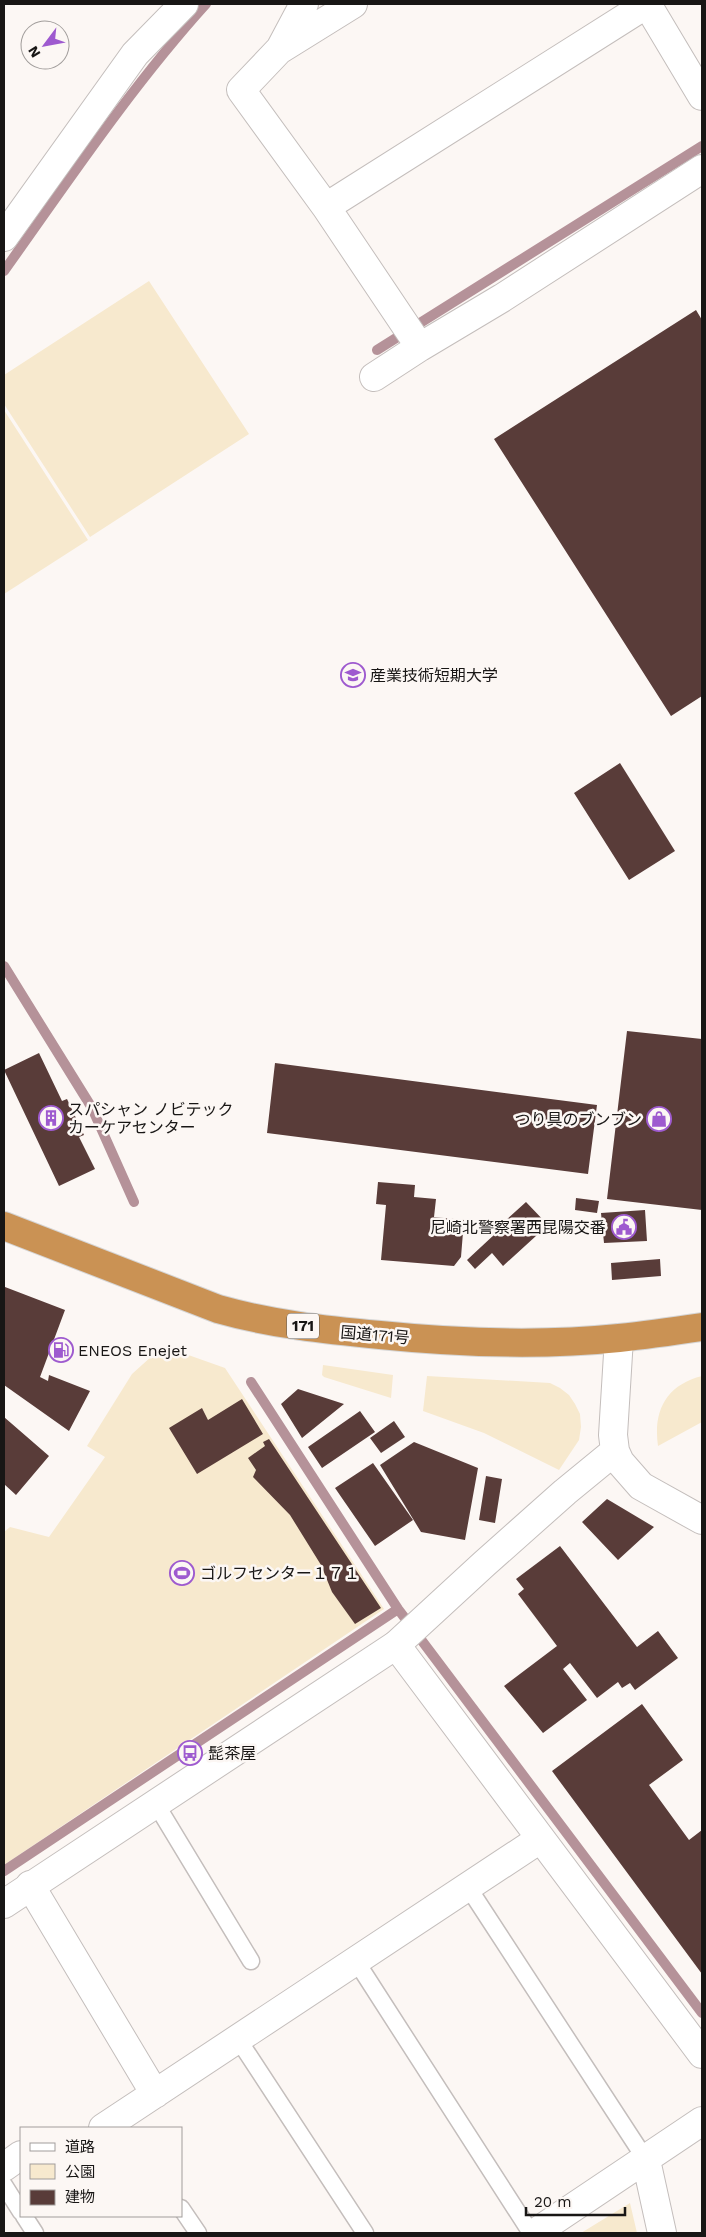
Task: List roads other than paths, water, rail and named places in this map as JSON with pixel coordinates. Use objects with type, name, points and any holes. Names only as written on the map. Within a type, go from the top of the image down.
[{"type":"highway","name":"国道171号","points":[[4,1226],[179,1295],[237,1314],[333,1331],[435,1341],[541,1342],[619,1338],[702,1327]]},
{"type":"street","points":[[4,237],[134,54],[184,4]]},
{"type":"street","points":[[279,50],[304,4]]},
{"type":"street","points":[[353,4],[279,50],[241,90],[326,207],[420,347]]},
{"type":"street","points":[[326,207],[647,4],[702,96]]},
{"type":"street","points":[[374,377],[502,298],[702,169]]},
{"type":"street","points":[[619,1338],[613,1435],[615,1452],[620,1462],[641,1486],[702,1520]]},
{"type":"street","points":[[4,1904],[30,1885],[396,1645],[565,1492],[615,1452]]},
{"type":"street","points":[[396,1645],[702,2054]]},
{"type":"street","points":[[117,2124],[156,2094],[540,1838]]},
{"type":"street","points":[[30,1885],[156,2094]]},
{"type":"street","points":[[535,2233],[702,2121]]},
{"type":"street","points":[[4,2167],[20,2156]]},
{"type":"street","points":[[646,2160],[662,2233]]},
{"type":"lane","points":[[156,1804],[251,1961]]},
{"type":"lane","points":[[468,1887],[646,2160]]},
{"type":"lane","points":[[356,1961],[531,2233]]},
{"type":"lane","points":[[238,2039],[365,2233]]},
{"type":"lane","points":[[4,2185],[20,2210]]},
{"type":"lane","points":[[182,2209],[198,2233]]},
{"type":"lane","points":[[25,2217],[35,2233]]},
{"type":"waterway","points":[[4,271],[126,101],[206,4]]},
{"type":"waterway","points":[[377,350],[702,146]]},
{"type":"waterway","points":[[4,966],[92,1108],[134,1202]]},
{"type":"waterway","points":[[251,1382],[398,1609],[702,2013]]},
{"type":"waterway","points":[[4,1871],[398,1609]]},
{"type":"place","name":"産業技術短期大学","points":[[353,675]]},
{"type":"place","name":"スパシャン ノビテック カーケアセンター","points":[[51,1118]]},
{"type":"place","name":"つり具のブンブン","points":[[659,1119]]},
{"type":"place","name":"尼崎北警察署西昆陽交番","points":[[624,1227]]},
{"type":"place","name":"ENEOS Enejet","points":[[61,1350]]},
{"type":"place","name":"ゴルフセンター１７１","points":[[182,1573]]},
{"type":"place","name":"髭茶屋","points":[[190,1753]]}]
